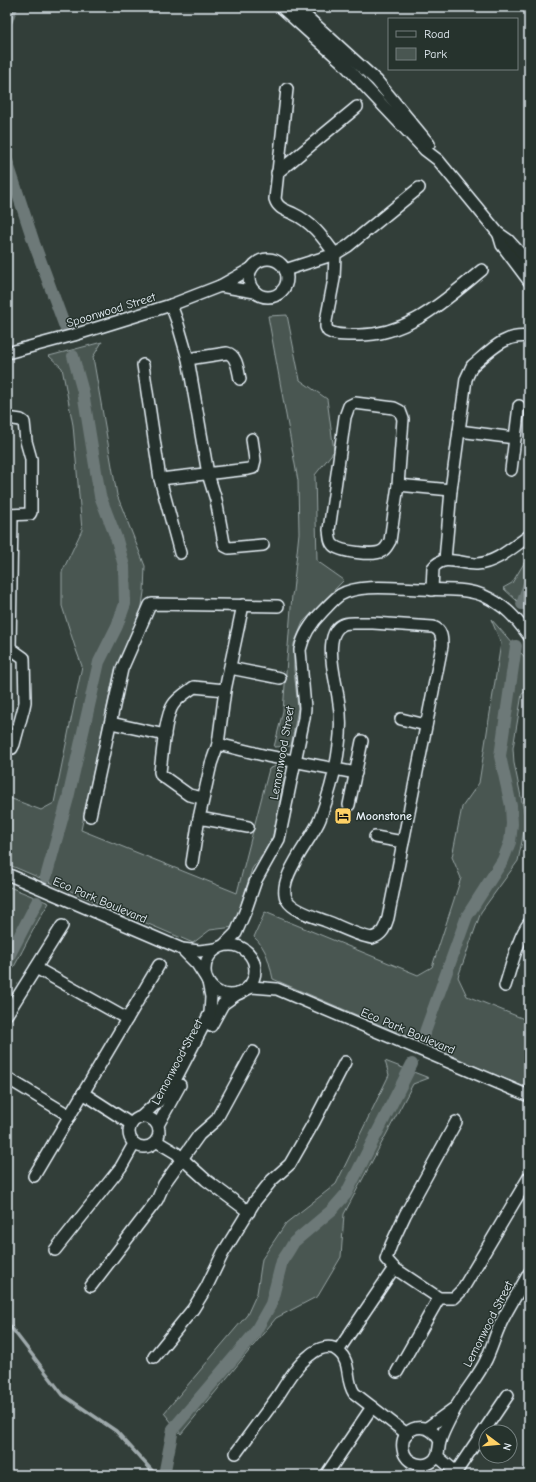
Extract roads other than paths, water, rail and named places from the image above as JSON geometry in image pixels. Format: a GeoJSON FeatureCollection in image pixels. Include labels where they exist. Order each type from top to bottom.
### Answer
{"type":"FeatureCollection","features":[{"type":"Feature","properties":{"kind":"street"},"geometry":{"type":"LineString","coordinates":[[281,7],[342,62],[425,150],[438,160]]}},
{"type":"Feature","properties":{"kind":"street"},"geometry":{"type":"LineString","coordinates":[[296,7],[377,81],[430,145],[438,160],[498,233],[508,240],[529,263]]}},
{"type":"Feature","properties":{"kind":"street"},"geometry":{"type":"LineString","coordinates":[[287,89],[277,173],[275,194],[276,203],[280,207],[314,226],[335,254],[334,279],[326,321],[328,331],[339,335],[365,336],[400,328],[431,311],[482,270]]}},
{"type":"Feature","properties":{"kind":"street"},"geometry":{"type":"LineString","coordinates":[[277,173],[357,107]]}},
{"type":"Feature","properties":{"kind":"street"},"geometry":{"type":"LineString","coordinates":[[285,270],[335,254],[348,246],[419,188]]}},
{"type":"Feature","properties":{"kind":"street"},"geometry":{"type":"LineString","coordinates":[[498,233],[502,245],[529,281]]}},
{"type":"Feature","properties":{"kind":"street"},"geometry":{"type":"LineString","coordinates":[[220,286],[255,292],[266,297],[274,297],[280,293],[287,281],[285,270],[276,261],[266,259],[258,262],[252,268],[249,278],[250,285],[255,292]]}},
{"type":"Feature","properties":{"kind":"street","name":"Spoonwood Street"},"geometry":{"type":"LineString","coordinates":[[7,353],[74,335],[171,305],[220,286],[252,268]]}},
{"type":"Feature","properties":{"kind":"street"},"geometry":{"type":"LineString","coordinates":[[171,305],[188,359],[208,474],[216,500],[225,546],[230,548],[263,545]]}},
{"type":"Feature","properties":{"kind":"street"},"geometry":{"type":"LineString","coordinates":[[445,560],[451,490],[466,379],[472,366],[505,340],[516,336],[529,337]]}},
{"type":"Feature","properties":{"kind":"street"},"geometry":{"type":"LineString","coordinates":[[188,359],[227,353],[231,354],[234,357],[240,379]]}},
{"type":"Feature","properties":{"kind":"street"},"geometry":{"type":"LineString","coordinates":[[143,365],[160,479],[180,553]]}},
{"type":"Feature","properties":{"kind":"street"},"geometry":{"type":"LineString","coordinates":[[351,404],[394,408],[398,409],[402,414],[398,485],[390,541],[386,548],[376,553],[367,554],[340,549],[334,546],[330,538],[329,530],[344,417],[351,404]]}},
{"type":"Feature","properties":{"kind":"street"},"geometry":{"type":"LineString","coordinates":[[511,470],[519,406]]}},
{"type":"Feature","properties":{"kind":"street"},"geometry":{"type":"LineString","coordinates":[[7,418],[21,420],[24,422],[26,441],[31,459],[31,512],[30,514],[9,515],[8,648],[24,658],[25,702],[14,744],[12,748],[7,748]]}},
{"type":"Feature","properties":{"kind":"street"},"geometry":{"type":"LineString","coordinates":[[459,431],[515,438]]}},
{"type":"Feature","properties":{"kind":"street"},"geometry":{"type":"LineString","coordinates":[[160,479],[253,468],[255,460],[252,440]]}},
{"type":"Feature","properties":{"kind":"street"},"geometry":{"type":"LineString","coordinates":[[398,485],[451,490]]}},
{"type":"Feature","properties":{"kind":"street"},"geometry":{"type":"LineString","coordinates":[[432,590],[433,568],[437,563],[445,560],[468,564],[486,563],[495,559],[529,536]]}},
{"type":"Feature","properties":{"kind":"street","name":"Lemonwood Street"},"geometry":{"type":"LineString","coordinates":[[220,947],[236,933],[256,880],[279,839],[296,762],[305,708],[300,650],[302,641],[310,625],[334,599],[351,590],[385,588],[459,590],[482,596],[509,611],[529,636]]}},
{"type":"Feature","properties":{"kind":"street"},"geometry":{"type":"LineString","coordinates":[[90,816],[122,669],[150,605],[278,606]]}},
{"type":"Feature","properties":{"kind":"street"},"geometry":{"type":"LineString","coordinates":[[192,863],[203,798],[218,744],[225,690],[243,605]]}},
{"type":"Feature","properties":{"kind":"street"},"geometry":{"type":"LineString","coordinates":[[354,623],[423,625],[439,630],[442,638],[442,646],[403,842],[385,926],[383,931],[376,937],[368,937],[305,913],[292,906],[287,901],[284,888],[289,874],[296,859],[319,821],[336,769],[340,722],[339,698],[332,666],[331,650],[335,633],[342,625],[354,623]]}},
{"type":"Feature","properties":{"kind":"street"},"geometry":{"type":"LineString","coordinates":[[230,668],[280,678]]}},
{"type":"Feature","properties":{"kind":"street"},"geometry":{"type":"LineString","coordinates":[[203,798],[188,794],[161,775],[160,772],[165,735],[171,707],[194,687],[225,690]]}},
{"type":"Feature","properties":{"kind":"street"},"geometry":{"type":"LineString","coordinates":[[401,719],[426,725]]}},
{"type":"Feature","properties":{"kind":"street"},"geometry":{"type":"LineString","coordinates":[[111,722],[165,735]]}},
{"type":"Feature","properties":{"kind":"street"},"geometry":{"type":"LineString","coordinates":[[349,805],[362,741]]}},
{"type":"Feature","properties":{"kind":"street"},"geometry":{"type":"LineString","coordinates":[[218,744],[267,756],[356,773]]}},
{"type":"Feature","properties":{"kind":"street"},"geometry":{"type":"LineString","coordinates":[[199,818],[248,827]]}},
{"type":"Feature","properties":{"kind":"street"},"geometry":{"type":"LineString","coordinates":[[375,837],[403,842]]}},
{"type":"Feature","properties":{"kind":"street","name":"Eco Park Boulevard"},"geometry":{"type":"LineString","coordinates":[[7,874],[182,949],[199,951],[220,947]]}},
{"type":"Feature","properties":{"kind":"street","name":"Lemonwood Street"},"geometry":{"type":"LineString","coordinates":[[245,912],[243,940],[246,951]]}},
{"type":"Feature","properties":{"kind":"street"},"geometry":{"type":"LineString","coordinates":[[505,986],[520,939],[529,923]]}},
{"type":"Feature","properties":{"kind":"street"},"geometry":{"type":"LineString","coordinates":[[7,1014],[62,926]]}},
{"type":"Feature","properties":{"kind":"street"},"geometry":{"type":"LineString","coordinates":[[232,945],[240,946],[252,957],[255,966],[255,975],[251,984],[241,992],[229,995],[220,993],[213,989],[207,980],[205,970],[206,962],[210,954],[220,947],[232,945]]}},
{"type":"Feature","properties":{"kind":"street","name":"Eco Park Boulevard"},"geometry":{"type":"LineString","coordinates":[[182,949],[197,964],[207,980]]}},
{"type":"Feature","properties":{"kind":"street"},"geometry":{"type":"LineString","coordinates":[[34,1176],[159,965]]}},
{"type":"Feature","properties":{"kind":"street","name":"Eco Park Boulevard"},"geometry":{"type":"LineString","coordinates":[[255,966],[259,973],[277,989]]}},
{"type":"Feature","properties":{"kind":"street"},"geometry":{"type":"LineString","coordinates":[[36,968],[127,1019]]}},
{"type":"Feature","properties":{"kind":"street","name":"Lemonwood Street"},"geometry":{"type":"LineString","coordinates":[[131,1124],[136,1119],[141,1117],[171,1088],[210,1013],[211,997],[207,980]]}},
{"type":"Feature","properties":{"kind":"street","name":"Eco Park Boulevard"},"geometry":{"type":"LineString","coordinates":[[241,992],[252,987],[277,989],[529,1096]]}},
{"type":"Feature","properties":{"kind":"street","name":"Lemonwood Street"},"geometry":{"type":"LineString","coordinates":[[156,1141],[159,1130],[158,1125],[223,1004],[241,992]]}},
{"type":"Feature","properties":{"kind":"street"},"geometry":{"type":"LineString","coordinates":[[91,1286],[157,1200],[164,1184],[202,1132],[211,1126],[216,1120],[253,1052]]}},
{"type":"Feature","properties":{"kind":"street"},"geometry":{"type":"LineString","coordinates":[[154,1357],[193,1308],[206,1288],[223,1253],[255,1201],[272,1180],[290,1164],[345,1062]]}},
{"type":"Feature","properties":{"kind":"street"},"geometry":{"type":"LineString","coordinates":[[7,1078],[70,1116]]}},
{"type":"Feature","properties":{"kind":"street"},"geometry":{"type":"LineString","coordinates":[[84,1092],[131,1124],[129,1135],[134,1144],[144,1147],[153,1144],[156,1141],[176,1153],[206,1180],[249,1212]]}},
{"type":"Feature","properties":{"kind":"street","name":"Lemonwood Street"},"geometry":{"type":"LineString","coordinates":[[141,1117],[151,1119],[158,1125]]}},
{"type":"Feature","properties":{"kind":"street"},"geometry":{"type":"LineString","coordinates":[[456,1122],[416,1194],[391,1245],[386,1259],[394,1268],[439,1298],[451,1299],[456,1297],[529,1177]]}},
{"type":"Feature","properties":{"kind":"street"},"geometry":{"type":"LineString","coordinates":[[56,1250],[121,1167],[134,1144]]}},
{"type":"Feature","properties":{"kind":"street"},"geometry":{"type":"LineString","coordinates":[[338,1351],[394,1268]]}},
{"type":"Feature","properties":{"kind":"street","name":"Lemonwood Street"},"geometry":{"type":"LineString","coordinates":[[440,1442],[456,1407],[486,1360],[501,1323],[528,1279]]}},
{"type":"Feature","properties":{"kind":"street"},"geometry":{"type":"LineString","coordinates":[[397,1372],[439,1298]]}},
{"type":"Feature","properties":{"kind":"street"},"geometry":{"type":"LineString","coordinates":[[236,1453],[296,1370],[309,1355],[325,1348],[332,1348],[338,1351],[345,1359],[348,1366],[351,1389],[358,1398],[407,1434]]}},
{"type":"Feature","properties":{"kind":"street"},"geometry":{"type":"LineString","coordinates":[[437,1456],[456,1474],[508,1395]]}},
{"type":"Feature","properties":{"kind":"street"},"geometry":{"type":"LineString","coordinates":[[326,1475],[372,1407]]}},
{"type":"Feature","properties":{"kind":"street","name":"Lemonwood Street"},"geometry":{"type":"LineString","coordinates":[[427,1428],[456,1407]]}},
{"type":"Feature","properties":{"kind":"street"},"geometry":{"type":"LineString","coordinates":[[420,1427],[427,1428],[434,1432],[440,1442],[440,1450],[434,1460],[424,1465],[412,1462],[406,1457],[403,1450],[403,1441],[407,1434],[420,1427]]}},
{"type":"Feature","properties":{"kind":"waterway"},"geometry":{"type":"LineString","coordinates":[[7,20],[12,7]]}},
{"type":"Feature","properties":{"kind":"waterway"},"geometry":{"type":"LineString","coordinates":[[7,161],[34,243],[65,327]]}},
{"type":"Feature","properties":{"kind":"waterway"},"geometry":{"type":"LineString","coordinates":[[46,877],[68,798],[99,662],[117,626],[125,604],[124,566],[117,540],[100,496],[83,392],[73,356]]}},
{"type":"Feature","properties":{"kind":"waterway"},"geometry":{"type":"LineString","coordinates":[[522,604],[529,584]]}},
{"type":"Feature","properties":{"kind":"waterway"},"geometry":{"type":"LineString","coordinates":[[425,1032],[467,916],[503,860],[510,842],[512,824],[511,806],[500,756],[516,646]]}},
{"type":"Feature","properties":{"kind":"waterway"},"geometry":{"type":"LineString","coordinates":[[7,960],[37,902]]}},
{"type":"Feature","properties":{"kind":"waterway"},"geometry":{"type":"LineString","coordinates":[[164,1475],[173,1429],[254,1334],[271,1304],[282,1261],[294,1242],[332,1210],[346,1194],[412,1064]]}},
{"type":"Feature","properties":{"kind":"waterway"},"geometry":{"type":"LineString","coordinates":[[7,1322],[63,1395],[116,1431],[156,1475]]}},
{"type":"Feature","properties":{"kind":"place","name":"Moonstone"},"geometry":{"type":"Point","coordinates":[343,816]}}]}
